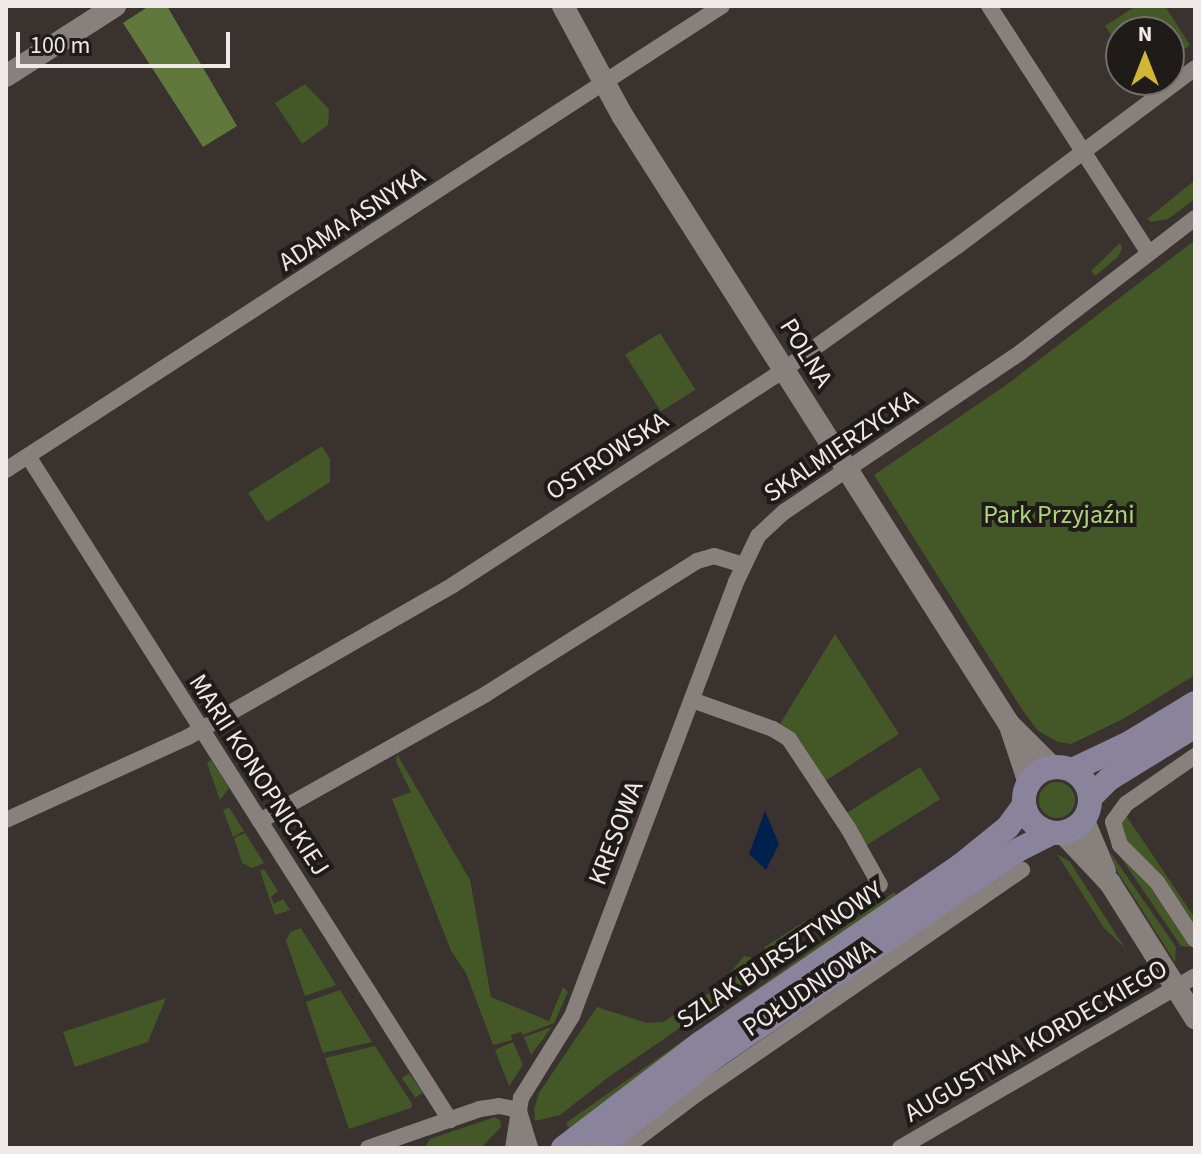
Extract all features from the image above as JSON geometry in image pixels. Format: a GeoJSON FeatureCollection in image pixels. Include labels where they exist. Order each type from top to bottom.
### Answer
{"type":"FeatureCollection","features":[{"type":"Feature","properties":{"kind":"main road"},"geometry":{"type":"LineString","coordinates":[[1195,703],[1129,743],[1062,769],[1042,770],[1026,794],[1033,823],[1057,833],[1087,809],[1109,779],[1195,726]]}},
{"type":"Feature","properties":{"kind":"main road"},"geometry":{"type":"LineString","coordinates":[[1062,769],[1085,781],[1087,809]]}},
{"type":"Feature","properties":{"kind":"main road","name":"SZLAK BURSZTYNOWY"},"geometry":{"type":"LineString","coordinates":[[563,1148],[701,1043],[961,865],[1008,827],[1026,794]]}},
{"type":"Feature","properties":{"kind":"main road","name":"SZLAK BURSZTYNOWY"},"geometry":{"type":"LineString","coordinates":[[598,1148],[716,1056],[1018,850],[1057,833]]}},
{"type":"Feature","properties":{"kind":"street"},"geometry":{"type":"LineString","coordinates":[[6,76],[115,6]]}},
{"type":"Feature","properties":{"kind":"street","name":"POLNA"},"geometry":{"type":"LineString","coordinates":[[563,6],[604,84],[1009,724],[1062,769]]}},
{"type":"Feature","properties":{"kind":"street","name":"ADAMA ASNYKA"},"geometry":{"type":"LineString","coordinates":[[6,470],[722,6]]}},
{"type":"Feature","properties":{"kind":"street"},"geometry":{"type":"LineString","coordinates":[[989,6],[1149,253]]}},
{"type":"Feature","properties":{"kind":"street","name":"OSTROWSKA"},"geometry":{"type":"LineString","coordinates":[[6,820],[201,730],[446,589],[783,369],[1195,68]]}},
{"type":"Feature","properties":{"kind":"street","name":"SKALMIERZYCKA"},"geometry":{"type":"LineString","coordinates":[[743,565],[758,536],[773,519],[982,380],[1195,218]]}},
{"type":"Feature","properties":{"kind":"street","name":"MARII KONOPNICKIEJ"},"geometry":{"type":"LineString","coordinates":[[28,456],[450,1120]]}},
{"type":"Feature","properties":{"kind":"street"},"geometry":{"type":"LineString","coordinates":[[260,821],[486,694],[703,558],[720,557],[743,565]]}},
{"type":"Feature","properties":{"kind":"street","name":"KRESOWA"},"geometry":{"type":"LineString","coordinates":[[513,1148],[525,1088],[572,1016],[743,565]]}},
{"type":"Feature","properties":{"kind":"street"},"geometry":{"type":"LineString","coordinates":[[692,700],[773,729],[789,739],[810,767],[880,885]]}},
{"type":"Feature","properties":{"kind":"street","name":"POLNA"},"geometry":{"type":"LineString","coordinates":[[1009,724],[1026,794]]}},
{"type":"Feature","properties":{"kind":"street"},"geometry":{"type":"LineString","coordinates":[[1195,756],[1126,804],[1113,822],[1120,845],[1157,882],[1195,940]]}},
{"type":"Feature","properties":{"kind":"street"},"geometry":{"type":"LineString","coordinates":[[1087,809],[1110,883]]}},
{"type":"Feature","properties":{"kind":"street"},"geometry":{"type":"LineString","coordinates":[[1057,833],[1110,883],[1185,982],[1195,1018]]}},
{"type":"Feature","properties":{"kind":"street","name":"POŁUDNIOWA"},"geometry":{"type":"LineString","coordinates":[[625,1148],[697,1094],[1022,870]]}},
{"type":"Feature","properties":{"kind":"street","name":"AUGUSTYNA KORDECKIEGO"},"geometry":{"type":"LineString","coordinates":[[900,1148],[1185,982]]}},
{"type":"Feature","properties":{"kind":"street"},"geometry":{"type":"LineString","coordinates":[[368,1148],[490,1107],[519,1110],[530,1148]]}},
{"type":"Feature","properties":{"kind":"green space"},"geometry":{"type":"Polygon","coordinates":[[[149,6],[167,6],[237,126],[203,147],[123,23],[149,6]]]}},
{"type":"Feature","properties":{"kind":"green space"},"geometry":{"type":"Polygon","coordinates":[[[1136,6],[1165,6],[1171,16],[1120,16],[1136,6]]]}},
{"type":"Feature","properties":{"kind":"green space"},"geometry":{"type":"Polygon","coordinates":[[[305,84],[329,109],[328,125],[302,144],[275,103],[305,84]]]}},
{"type":"Feature","properties":{"kind":"green space"},"geometry":{"type":"Polygon","coordinates":[[[1195,180],[1195,199],[1168,219],[1151,222],[1147,219],[1195,180]]]}},
{"type":"Feature","properties":{"kind":"green space","name":"Park Przyjaźni"},"geometry":{"type":"Polygon","coordinates":[[[1195,240],[1195,675],[1123,719],[1071,744],[1058,742],[1038,731],[1023,711],[874,475],[1009,383],[1195,240]]]}},
{"type":"Feature","properties":{"kind":"green space"},"geometry":{"type":"Polygon","coordinates":[[[1120,243],[1122,248],[1118,257],[1095,276],[1091,271],[1120,243]]]}},
{"type":"Feature","properties":{"kind":"green space"},"geometry":{"type":"Polygon","coordinates":[[[660,333],[696,390],[661,412],[625,355],[660,333]]]}},
{"type":"Feature","properties":{"kind":"green space"},"geometry":{"type":"Polygon","coordinates":[[[322,446],[330,459],[330,482],[267,522],[248,493],[322,446]]]}},
{"type":"Feature","properties":{"kind":"green space"},"geometry":{"type":"Polygon","coordinates":[[[835,634],[899,734],[825,781],[799,740],[780,724],[835,634]]]}},
{"type":"Feature","properties":{"kind":"green space"},"geometry":{"type":"Polygon","coordinates":[[[397,754],[470,880],[491,997],[549,1021],[563,987],[568,992],[554,1023],[523,1035],[521,1032],[511,1035],[512,1040],[493,1045],[466,973],[451,951],[392,799],[411,792],[396,762],[397,754]]]}},
{"type":"Feature","properties":{"kind":"green space"},"geometry":{"type":"Polygon","coordinates":[[[211,760],[229,788],[220,800],[207,763],[211,760]]]}},
{"type":"Feature","properties":{"kind":"green space"},"geometry":{"type":"Polygon","coordinates":[[[920,767],[940,799],[866,846],[845,814],[920,767]]]}},
{"type":"Feature","properties":{"kind":"green space"},"geometry":{"type":"Polygon","coordinates":[[[1057,782],[1070,787],[1075,800],[1070,813],[1057,818],[1044,813],[1039,800],[1044,787],[1057,782]]]}},
{"type":"Feature","properties":{"kind":"green space"},"geometry":{"type":"Polygon","coordinates":[[[229,807],[244,831],[233,837],[223,810],[229,807]]]}},
{"type":"Feature","properties":{"kind":"green space"},"geometry":{"type":"Polygon","coordinates":[[[1125,814],[1195,918],[1195,928],[1163,876],[1124,839],[1121,825],[1125,814]]]}},
{"type":"Feature","properties":{"kind":"green space"},"geometry":{"type":"Polygon","coordinates":[[[245,833],[264,863],[252,868],[242,863],[234,838],[245,833]]]}},
{"type":"Feature","properties":{"kind":"green space"},"geometry":{"type":"Polygon","coordinates":[[[1110,852],[1176,947],[1175,962],[1117,871],[1110,852]]]}},
{"type":"Feature","properties":{"kind":"green space"},"geometry":{"type":"Polygon","coordinates":[[[1057,854],[1070,862],[1125,948],[1104,928],[1057,854]]]}},
{"type":"Feature","properties":{"kind":"green space"},"geometry":{"type":"Polygon","coordinates":[[[1119,855],[1142,874],[1190,947],[1181,946],[1119,855]]]}},
{"type":"Feature","properties":{"kind":"green space"},"geometry":{"type":"Polygon","coordinates":[[[264,869],[278,891],[271,897],[274,904],[283,899],[290,910],[275,915],[260,871],[264,869]]]}},
{"type":"Feature","properties":{"kind":"green space"},"geometry":{"type":"Polygon","coordinates":[[[894,892],[898,897],[573,1133],[566,1123],[894,892]]]}},
{"type":"Feature","properties":{"kind":"green space"},"geometry":{"type":"Polygon","coordinates":[[[822,917],[798,938],[801,943],[776,962],[610,1076],[560,1115],[535,1121],[534,1109],[539,1093],[597,1007],[647,1023],[663,1022],[719,987],[744,956],[761,960],[765,947],[805,921],[809,926],[822,917]]]}},
{"type":"Feature","properties":{"kind":"green space"},"geometry":{"type":"Polygon","coordinates":[[[301,928],[336,985],[305,996],[286,941],[290,932],[301,928]]]}},
{"type":"Feature","properties":{"kind":"green space"},"geometry":{"type":"Polygon","coordinates":[[[340,990],[372,1042],[323,1053],[306,1002],[340,990]]]}},
{"type":"Feature","properties":{"kind":"green space"},"geometry":{"type":"Polygon","coordinates":[[[166,998],[148,1042],[75,1067],[63,1032],[166,998]]]}},
{"type":"Feature","properties":{"kind":"green space"},"geometry":{"type":"Polygon","coordinates":[[[552,1027],[531,1055],[524,1037],[552,1027]]]}},
{"type":"Feature","properties":{"kind":"green space"},"geometry":{"type":"Polygon","coordinates":[[[513,1042],[523,1065],[509,1086],[495,1050],[513,1042]]]}},
{"type":"Feature","properties":{"kind":"green space"},"geometry":{"type":"Polygon","coordinates":[[[375,1046],[412,1104],[411,1108],[349,1129],[325,1058],[375,1046]]]}},
{"type":"Feature","properties":{"kind":"green space"},"geometry":{"type":"Polygon","coordinates":[[[409,1073],[423,1093],[415,1098],[402,1078],[409,1073]]]}},
{"type":"Feature","properties":{"kind":"green space"},"geometry":{"type":"Polygon","coordinates":[[[495,1117],[500,1120],[501,1127],[483,1146],[424,1148],[430,1139],[495,1117]]]}},
{"type":"Feature","properties":{"kind":"water"},"geometry":{"type":"Polygon","coordinates":[[[765,811],[779,844],[766,870],[749,854],[765,811]]]}}]}
